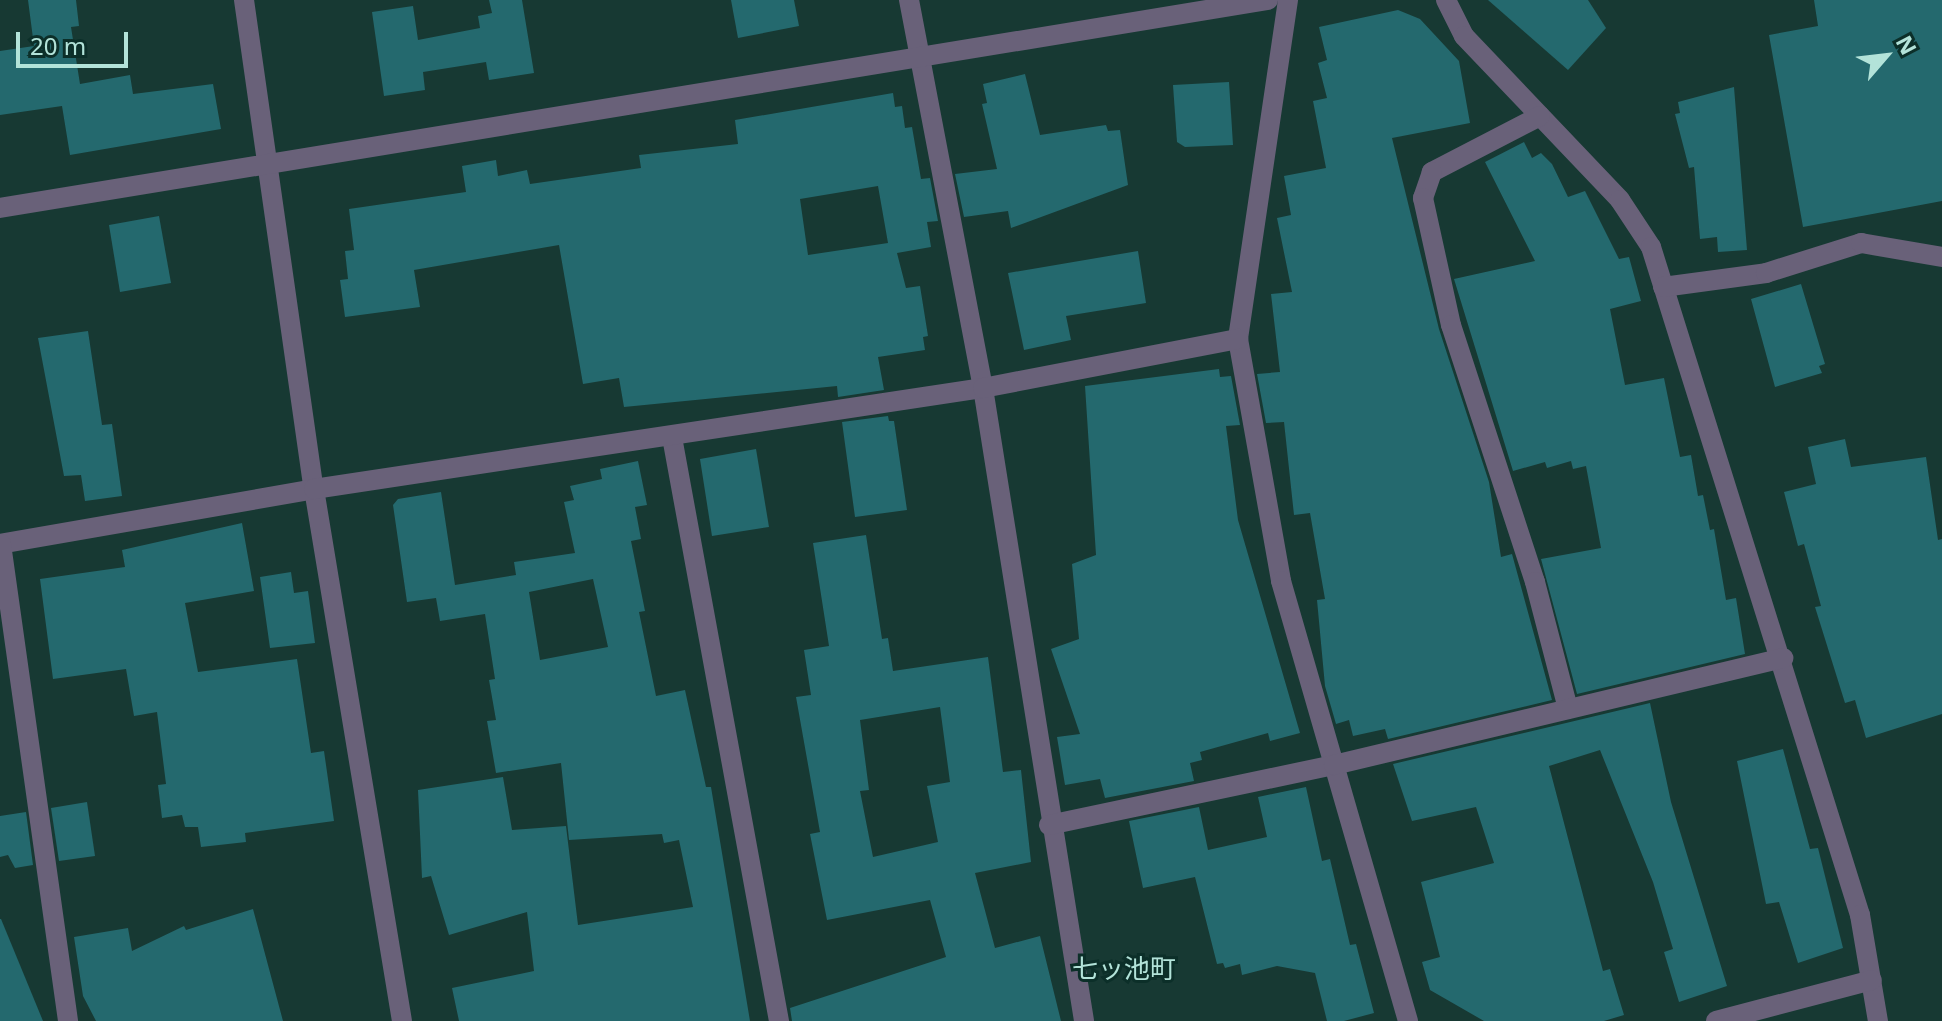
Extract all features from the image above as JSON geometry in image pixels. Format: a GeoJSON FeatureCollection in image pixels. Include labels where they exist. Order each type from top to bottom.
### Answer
{"type":"FeatureCollection","features":[{"type":"Feature","properties":{"kind":"street"},"geometry":{"type":"LineString","coordinates":[[244,0],[314,489],[402,1021]]}},
{"type":"Feature","properties":{"kind":"street"},"geometry":{"type":"LineString","coordinates":[[909,0],[923,57],[983,388],[1049,825],[1084,1021]]}},
{"type":"Feature","properties":{"kind":"street"},"geometry":{"type":"LineString","coordinates":[[0,208],[1268,0]]}},
{"type":"Feature","properties":{"kind":"street"},"geometry":{"type":"LineString","coordinates":[[1288,0],[1238,339],[1281,581],[1408,1021]]}},
{"type":"Feature","properties":{"kind":"street"},"geometry":{"type":"LineString","coordinates":[[1446,0],[1464,36],[1635,221],[1651,247],[1783,658],[1860,915],[1878,1021]]}},
{"type":"Feature","properties":{"kind":"street"},"geometry":{"type":"LineString","coordinates":[[1540,116],[1432,172],[1423,198],[1451,325],[1535,582],[1568,709]]}},
{"type":"Feature","properties":{"kind":"street"},"geometry":{"type":"LineString","coordinates":[[1663,287],[1766,273],[1861,243],[1942,257]]}},
{"type":"Feature","properties":{"kind":"street"},"geometry":{"type":"LineString","coordinates":[[68,1021],[0,544],[314,489],[983,388],[1238,339]]}},
{"type":"Feature","properties":{"kind":"street"},"geometry":{"type":"LineString","coordinates":[[672,437],[779,1021]]}},
{"type":"Feature","properties":{"kind":"street"},"geometry":{"type":"LineString","coordinates":[[1049,825],[1334,765],[1783,658]]}},
{"type":"Feature","properties":{"kind":"street"},"geometry":{"type":"LineString","coordinates":[[1716,1021],[1872,980]]}},
{"type":"Feature","properties":{"kind":"building"},"geometry":{"type":"Polygon","coordinates":[[[28,0],[76,0],[79,26],[71,27],[80,84],[130,75],[133,94],[213,84],[221,129],[70,155],[62,106],[0,115],[0,51],[34,46],[28,0]]]}},
{"type":"Feature","properties":{"kind":"building"},"geometry":{"type":"Polygon","coordinates":[[[489,0],[522,0],[534,73],[489,80],[486,62],[423,72],[425,90],[384,96],[372,12],[413,6],[418,40],[480,28],[478,16],[492,13],[489,0]]]}},
{"type":"Feature","properties":{"kind":"building"},"geometry":{"type":"Polygon","coordinates":[[[731,0],[794,0],[799,26],[738,38],[731,0]]]}},
{"type":"Feature","properties":{"kind":"building"},"geometry":{"type":"Polygon","coordinates":[[[1488,0],[1588,0],[1606,28],[1568,70],[1488,0]]]}},
{"type":"Feature","properties":{"kind":"building"},"geometry":{"type":"Polygon","coordinates":[[[1814,0],[1942,0],[1942,201],[1803,227],[1769,35],[1818,26],[1814,0]]]}},
{"type":"Feature","properties":{"kind":"building"},"geometry":{"type":"Polygon","coordinates":[[[1398,10],[1420,19],[1459,61],[1470,123],[1392,138],[1439,329],[1489,482],[1501,557],[1512,554],[1552,700],[1388,739],[1385,729],[1353,736],[1349,720],[1336,724],[1325,686],[1317,600],[1325,599],[1310,513],[1294,515],[1284,422],[1266,423],[1257,374],[1280,372],[1271,294],[1292,292],[1277,218],[1291,215],[1284,176],[1326,168],[1313,101],[1327,98],[1318,63],[1327,60],[1319,27],[1398,10]]]}},
{"type":"Feature","properties":{"kind":"building"},"geometry":{"type":"Polygon","coordinates":[[[1025,74],[1040,135],[1106,125],[1108,131],[1120,130],[1128,185],[1011,228],[1008,211],[964,217],[955,174],[997,169],[982,104],[987,103],[983,84],[1025,74]]]}},
{"type":"Feature","properties":{"kind":"building"},"geometry":{"type":"Polygon","coordinates":[[[1229,82],[1233,145],[1185,147],[1177,142],[1173,85],[1229,82]]]}},
{"type":"Feature","properties":{"kind":"building"},"geometry":{"type":"Polygon","coordinates":[[[1734,87],[1747,250],[1718,252],[1717,237],[1700,239],[1694,167],[1689,168],[1675,114],[1680,113],[1678,102],[1734,87]]]}},
{"type":"Feature","properties":{"kind":"building"},"geometry":{"type":"Polygon","coordinates":[[[893,93],[895,107],[902,106],[905,128],[912,127],[921,179],[930,178],[938,221],[927,222],[931,247],[897,253],[906,288],[920,286],[928,336],[923,337],[925,350],[878,357],[884,390],[838,397],[837,386],[624,407],[619,378],[583,384],[559,245],[414,270],[420,307],[345,317],[340,280],[348,279],[345,251],[354,250],[349,209],[466,192],[462,166],[496,160],[498,176],[527,170],[530,184],[641,168],[639,155],[738,144],[735,120],[893,93]],[[878,186],[800,199],[808,255],[888,243],[878,186]]]}},
{"type":"Feature","properties":{"kind":"building"},"geometry":{"type":"Polygon","coordinates":[[[1524,142],[1532,158],[1541,153],[1552,164],[1568,197],[1585,191],[1619,259],[1629,257],[1641,301],[1610,309],[1625,385],[1664,378],[1680,457],[1691,455],[1698,496],[1703,495],[1710,530],[1714,529],[1726,600],[1736,598],[1745,654],[1577,694],[1541,559],[1601,548],[1586,466],[1573,469],[1571,461],[1547,468],[1545,462],[1513,471],[1454,279],[1535,261],[1485,162],[1524,142]]]}},
{"type":"Feature","properties":{"kind":"building"},"geometry":{"type":"Polygon","coordinates":[[[159,216],[171,283],[120,292],[109,225],[159,216]]]}},
{"type":"Feature","properties":{"kind":"building"},"geometry":{"type":"Polygon","coordinates":[[[1138,251],[1146,303],[1066,316],[1071,340],[1024,350],[1008,273],[1138,251]]]}},
{"type":"Feature","properties":{"kind":"building"},"geometry":{"type":"Polygon","coordinates":[[[1801,284],[1825,364],[1819,366],[1822,373],[1775,387],[1751,299],[1801,284]]]}},
{"type":"Feature","properties":{"kind":"building"},"geometry":{"type":"Polygon","coordinates":[[[88,331],[102,425],[112,424],[122,496],[85,501],[81,475],[64,476],[38,338],[88,331]]]}},
{"type":"Feature","properties":{"kind":"building"},"geometry":{"type":"Polygon","coordinates":[[[1219,369],[1220,377],[1231,376],[1240,425],[1226,426],[1238,520],[1300,733],[1270,741],[1268,733],[1200,752],[1202,760],[1190,763],[1194,781],[1105,798],[1100,779],[1065,785],[1057,737],[1080,734],[1051,649],[1079,639],[1072,564],[1096,555],[1085,386],[1219,369]]]}},
{"type":"Feature","properties":{"kind":"building"},"geometry":{"type":"Polygon","coordinates":[[[888,416],[889,421],[894,421],[907,510],[855,517],[842,422],[888,416]]]}},
{"type":"Feature","properties":{"kind":"building"},"geometry":{"type":"Polygon","coordinates":[[[1845,439],[1851,467],[1926,457],[1938,540],[1942,539],[1942,714],[1866,738],[1855,700],[1845,703],[1815,607],[1821,606],[1804,544],[1798,546],[1784,492],[1816,484],[1808,447],[1845,439]]]}},
{"type":"Feature","properties":{"kind":"building"},"geometry":{"type":"Polygon","coordinates":[[[756,449],[769,527],[712,536],[700,459],[756,449]]]}},
{"type":"Feature","properties":{"kind":"building"},"geometry":{"type":"Polygon","coordinates":[[[638,461],[647,505],[635,507],[641,539],[631,541],[645,611],[639,612],[656,696],[685,690],[706,787],[711,787],[750,1021],[459,1021],[452,988],[534,971],[527,912],[449,935],[431,876],[422,878],[418,790],[503,777],[512,830],[566,826],[578,925],[693,907],[679,840],[664,843],[662,834],[569,840],[561,763],[496,773],[487,721],[496,720],[489,680],[495,679],[485,614],[440,621],[436,598],[407,602],[393,505],[398,499],[441,492],[455,585],[516,575],[514,562],[575,553],[564,502],[574,500],[570,486],[602,479],[600,469],[638,461]],[[593,579],[529,592],[540,660],[608,647],[593,579]]]}},
{"type":"Feature","properties":{"kind":"building"},"geometry":{"type":"Polygon","coordinates":[[[242,523],[254,591],[185,603],[198,672],[297,659],[311,753],[324,751],[334,821],[245,833],[246,842],[201,847],[198,827],[185,827],[182,815],[162,818],[158,785],[166,784],[157,712],[134,716],[126,669],[53,679],[40,579],[125,567],[122,550],[242,523]]]}},
{"type":"Feature","properties":{"kind":"building"},"geometry":{"type":"Polygon","coordinates":[[[866,535],[882,639],[888,638],[893,671],[988,657],[1003,772],[1021,770],[1031,862],[975,873],[995,948],[1040,936],[1061,1021],[792,1021],[790,1008],[946,957],[930,900],[827,920],[810,834],[820,832],[796,697],[811,695],[804,650],[829,646],[813,543],[866,535]],[[940,707],[860,720],[869,790],[860,791],[873,857],[938,842],[927,786],[950,782],[940,707]]]}},
{"type":"Feature","properties":{"kind":"building"},"geometry":{"type":"Polygon","coordinates":[[[291,572],[294,593],[308,591],[315,643],[270,648],[260,577],[291,572]]]}},
{"type":"Feature","properties":{"kind":"building"},"geometry":{"type":"Polygon","coordinates":[[[1650,703],[1671,802],[1727,986],[1679,1002],[1664,952],[1673,949],[1653,882],[1600,750],[1549,766],[1603,971],[1610,969],[1624,1015],[1604,1021],[1484,1021],[1430,990],[1422,962],[1440,957],[1421,882],[1494,863],[1476,807],[1412,821],[1393,764],[1650,703]]]}},
{"type":"Feature","properties":{"kind":"building"},"geometry":{"type":"Polygon","coordinates":[[[1783,749],[1810,849],[1818,848],[1843,948],[1798,963],[1779,902],[1766,904],[1737,761],[1783,749]]]}},
{"type":"Feature","properties":{"kind":"building"},"geometry":{"type":"Polygon","coordinates":[[[1306,787],[1322,861],[1330,859],[1350,945],[1356,944],[1374,1013],[1344,1021],[1327,1021],[1315,973],[1277,966],[1242,975],[1240,964],[1225,968],[1223,963],[1217,964],[1195,877],[1143,888],[1129,821],[1199,807],[1208,850],[1267,837],[1258,797],[1306,787]]]}},
{"type":"Feature","properties":{"kind":"building"},"geometry":{"type":"Polygon","coordinates":[[[87,802],[95,856],[59,861],[51,808],[87,802]]]}},
{"type":"Feature","properties":{"kind":"building"},"geometry":{"type":"Polygon","coordinates":[[[26,812],[33,865],[15,868],[8,855],[0,857],[0,816],[26,812]]]}},
{"type":"Feature","properties":{"kind":"building"},"geometry":{"type":"Polygon","coordinates":[[[253,909],[283,1021],[96,1021],[83,996],[74,937],[128,928],[132,951],[184,926],[186,930],[253,909]]]}},
{"type":"Feature","properties":{"kind":"building"},"geometry":{"type":"Polygon","coordinates":[[[1,919],[43,1021],[0,1021],[1,919]]]}},
{"type":"Feature","properties":{"kind":"district","name":"七ッ池町"},"geometry":{"type":"Point","coordinates":[1124,969]}}]}
